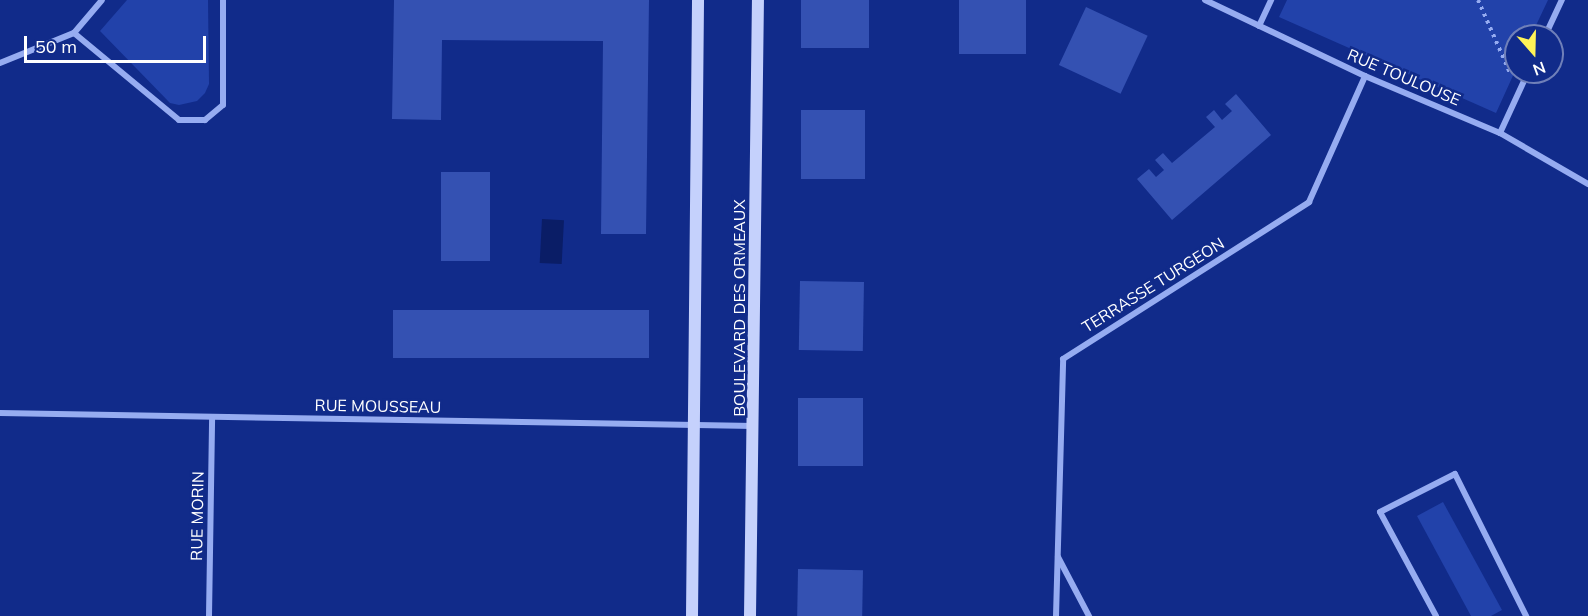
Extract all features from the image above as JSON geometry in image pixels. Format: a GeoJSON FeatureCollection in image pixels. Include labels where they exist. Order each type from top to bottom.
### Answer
{"type":"FeatureCollection","features":[{"type":"Feature","properties":{"kind":"street"},"geometry":{"type":"LineString","coordinates":[[0,63],[74,33],[102,0]]}},
{"type":"Feature","properties":{"kind":"street"},"geometry":{"type":"LineString","coordinates":[[74,33],[179,120],[206,120],[223,105],[223,0]]}},
{"type":"Feature","properties":{"kind":"street"},"geometry":{"type":"LineString","coordinates":[[692,616],[698,0]]}},
{"type":"Feature","properties":{"kind":"street","name":"BOULEVARD DES ORMEAUX"},"geometry":{"type":"LineString","coordinates":[[750,616],[755,426],[758,0]]}},
{"type":"Feature","properties":{"kind":"street","name":"RUE TOULOUSE"},"geometry":{"type":"LineString","coordinates":[[1205,0],[1365,76],[1500,133],[1588,184]]}},
{"type":"Feature","properties":{"kind":"street"},"geometry":{"type":"LineString","coordinates":[[1259,26],[1271,0]]}},
{"type":"Feature","properties":{"kind":"street"},"geometry":{"type":"LineString","coordinates":[[1551,24],[1562,0]]}},
{"type":"Feature","properties":{"kind":"street","name":"TERRASSE TURGEON"},"geometry":{"type":"LineString","coordinates":[[1056,616],[1063,358],[1309,202],[1365,76]]}},
{"type":"Feature","properties":{"kind":"street"},"geometry":{"type":"LineString","coordinates":[[1500,133],[1523,84]]}},
{"type":"Feature","properties":{"kind":"street","name":"RUE MOUSSEAU"},"geometry":{"type":"LineString","coordinates":[[0,413],[755,426]]}},
{"type":"Feature","properties":{"kind":"street","name":"RUE MORIN"},"geometry":{"type":"LineString","coordinates":[[208,616],[212,417]]}},
{"type":"Feature","properties":{"kind":"street"},"geometry":{"type":"LineString","coordinates":[[1436,616],[1380,512],[1455,474],[1526,616]]}},
{"type":"Feature","properties":{"kind":"street"},"geometry":{"type":"LineString","coordinates":[[1057,557],[1089,616]]}},
{"type":"Feature","properties":{"kind":"path"},"geometry":{"type":"LineString","coordinates":[[1478,0],[1519,92]]}},
{"type":"Feature","properties":{"kind":"shaded area"},"geometry":{"type":"Polygon","coordinates":[[[127,0],[208,0],[209,84],[205,93],[197,101],[179,105],[170,103],[100,31],[127,0]]]}},
{"type":"Feature","properties":{"kind":"shaded area"},"geometry":{"type":"Polygon","coordinates":[[[1287,0],[1548,0],[1537,24],[1504,24],[1504,84],[1509,84],[1496,113],[1279,17],[1287,0]]]}},
{"type":"Feature","properties":{"kind":"shaded area"},"geometry":{"type":"Polygon","coordinates":[[[542,219],[564,220],[562,264],[540,263],[542,219]]]}},
{"type":"Feature","properties":{"kind":"shaded area"},"geometry":{"type":"Polygon","coordinates":[[[1443,502],[1502,610],[1491,616],[1471,616],[1417,516],[1443,502]]]}},
{"type":"Feature","properties":{"kind":"building"},"geometry":{"type":"Polygon","coordinates":[[[394,0],[649,0],[646,234],[601,234],[603,41],[442,40],[441,120],[392,119],[394,0]]]}},
{"type":"Feature","properties":{"kind":"building"},"geometry":{"type":"Polygon","coordinates":[[[801,0],[869,0],[869,48],[801,48],[801,0]]]}},
{"type":"Feature","properties":{"kind":"building"},"geometry":{"type":"Polygon","coordinates":[[[959,0],[1026,0],[1026,54],[959,54],[959,0]]]}},
{"type":"Feature","properties":{"kind":"building"},"geometry":{"type":"Polygon","coordinates":[[[1086,7],[1148,36],[1121,94],[1059,65],[1086,7]]]}},
{"type":"Feature","properties":{"kind":"building"},"geometry":{"type":"Polygon","coordinates":[[[1236,94],[1271,135],[1172,220],[1137,179],[1149,169],[1156,177],[1164,170],[1155,160],[1163,153],[1172,163],[1215,127],[1206,117],[1214,110],[1222,120],[1232,111],[1225,104],[1236,94]]]}},
{"type":"Feature","properties":{"kind":"building"},"geometry":{"type":"Polygon","coordinates":[[[801,110],[865,110],[865,179],[801,179],[801,110]]]}},
{"type":"Feature","properties":{"kind":"building"},"geometry":{"type":"Polygon","coordinates":[[[441,172],[490,172],[490,261],[441,261],[441,172]]]}},
{"type":"Feature","properties":{"kind":"building"},"geometry":{"type":"Polygon","coordinates":[[[800,281],[864,282],[863,351],[799,350],[800,281]]]}},
{"type":"Feature","properties":{"kind":"building"},"geometry":{"type":"Polygon","coordinates":[[[393,310],[649,310],[649,358],[393,358],[393,310]]]}},
{"type":"Feature","properties":{"kind":"building"},"geometry":{"type":"Polygon","coordinates":[[[798,398],[863,398],[863,466],[798,466],[798,398]]]}},
{"type":"Feature","properties":{"kind":"building"},"geometry":{"type":"Polygon","coordinates":[[[798,569],[863,570],[862,616],[797,616],[798,569]]]}}]}
